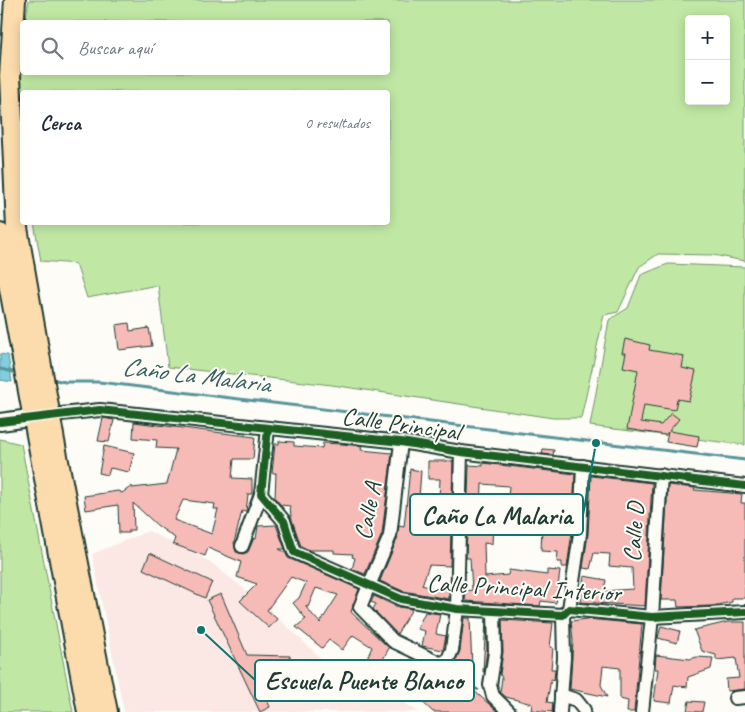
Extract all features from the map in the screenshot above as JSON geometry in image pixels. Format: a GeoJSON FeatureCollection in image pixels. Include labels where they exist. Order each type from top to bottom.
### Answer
{"type":"FeatureCollection","features":[{"type":"Feature","properties":{"kind":"main road"},"geometry":{"type":"LineString","coordinates":[[15,0],[10,76],[14,200],[28,337]]}},
{"type":"Feature","properties":{"kind":"main road"},"geometry":{"type":"LineString","coordinates":[[0,234],[28,337],[107,712]]}},
{"type":"Feature","properties":{"kind":"main road"},"geometry":{"type":"LineString","coordinates":[[42,410],[88,712]]}},
{"type":"Feature","properties":{"kind":"street"},"geometry":{"type":"LineString","coordinates":[[0,422],[42,410]]}},
{"type":"Feature","properties":{"kind":"street","name":"Calle Principal"},"geometry":{"type":"LineString","coordinates":[[42,410],[100,410],[401,442],[460,452],[745,486]]}},
{"type":"Feature","properties":{"kind":"street"},"geometry":{"type":"LineString","coordinates":[[242,546],[261,494],[268,429]]}},
{"type":"Feature","properties":{"kind":"street","name":"Calle A"},"geometry":{"type":"LineString","coordinates":[[401,442],[390,536],[370,585],[360,602],[360,607],[394,641],[439,662],[447,661],[452,650],[457,609]]}},
{"type":"Feature","properties":{"kind":"street"},"geometry":{"type":"LineString","coordinates":[[457,609],[460,452]]}},
{"type":"Feature","properties":{"kind":"street"},"geometry":{"type":"LineString","coordinates":[[560,712],[566,612],[580,534],[583,466]]}},
{"type":"Feature","properties":{"kind":"street","name":"Calle D"},"geometry":{"type":"LineString","coordinates":[[642,712],[652,617],[661,475]]}},
{"type":"Feature","properties":{"kind":"street","name":"Calle Principal Interior"},"geometry":{"type":"LineString","coordinates":[[261,494],[284,521],[294,552],[401,599],[457,609],[494,612],[566,612],[652,617],[745,612]]}},
{"type":"Feature","properties":{"kind":"street"},"geometry":{"type":"LineString","coordinates":[[494,612],[494,652],[490,685],[493,696],[509,712]]}},
{"type":"Feature","properties":{"kind":"street"},"geometry":{"type":"LineString","coordinates":[[561,695],[576,700],[584,710]]}},
{"type":"Feature","properties":{"kind":"shaded area"},"geometry":{"type":"Polygon","coordinates":[[[148,531],[209,561],[267,607],[332,669],[396,697],[418,712],[124,712],[92,554],[148,531]]]}},
{"type":"Feature","properties":{"kind":"green space"},"geometry":{"type":"Polygon","coordinates":[[[29,0],[745,0],[745,261],[713,255],[658,254],[639,267],[618,312],[604,315],[581,418],[553,418],[332,385],[168,367],[158,285],[87,298],[76,264],[41,261],[34,225],[390,225],[390,90],[20,90],[20,117],[18,69],[20,54],[20,75],[390,75],[390,20],[25,20],[29,0]]]}},
{"type":"Feature","properties":{"kind":"green space"},"geometry":{"type":"Polygon","coordinates":[[[668,264],[745,267],[745,445],[590,426],[609,320],[628,308],[641,275],[668,264]]]}},
{"type":"Feature","properties":{"kind":"green space"},"geometry":{"type":"Polygon","coordinates":[[[0,439],[21,444],[73,712],[0,712],[0,439]]]}},
{"type":"Feature","properties":{"kind":"water"},"geometry":{"type":"Polygon","coordinates":[[[0,354],[8,355],[12,382],[0,380],[0,354]]]}},
{"type":"Feature","properties":{"kind":"building"},"geometry":{"type":"Polygon","coordinates":[[[129,323],[130,331],[149,328],[152,346],[119,350],[116,325],[129,323]]]}},
{"type":"Feature","properties":{"kind":"building"},"geometry":{"type":"Polygon","coordinates":[[[625,339],[650,345],[649,350],[684,356],[682,368],[696,371],[689,401],[677,399],[675,410],[644,405],[641,422],[661,425],[671,413],[679,419],[669,431],[699,436],[697,447],[666,442],[668,432],[665,435],[627,429],[638,370],[623,367],[626,353],[622,353],[625,339]]]}},
{"type":"Feature","properties":{"kind":"building"},"geometry":{"type":"Polygon","coordinates":[[[103,418],[114,420],[109,442],[98,441],[103,418]]]}},
{"type":"Feature","properties":{"kind":"building"},"geometry":{"type":"Polygon","coordinates":[[[134,422],[255,437],[253,459],[234,459],[232,478],[252,479],[252,494],[248,494],[246,512],[242,511],[234,543],[236,552],[243,554],[248,552],[254,538],[256,539],[258,526],[276,525],[285,549],[279,549],[285,552],[288,558],[359,589],[351,612],[389,648],[379,667],[395,675],[402,660],[413,666],[415,661],[443,672],[446,670],[452,673],[452,671],[479,690],[472,689],[498,712],[433,712],[411,691],[409,695],[375,678],[373,683],[359,676],[372,647],[353,635],[342,650],[329,640],[322,648],[296,627],[306,619],[293,603],[299,598],[306,583],[291,577],[267,610],[277,619],[269,628],[240,601],[257,584],[237,577],[241,562],[208,548],[205,556],[173,544],[175,538],[158,526],[133,503],[134,530],[129,530],[129,533],[119,533],[118,505],[86,510],[84,496],[118,491],[122,493],[132,486],[132,488],[167,484],[176,449],[156,448],[157,440],[133,438],[134,422]],[[183,500],[174,520],[212,534],[218,509],[214,509],[215,504],[183,500]],[[316,588],[308,607],[305,606],[320,623],[338,595],[316,588]]]}},
{"type":"Feature","properties":{"kind":"building"},"geometry":{"type":"Polygon","coordinates":[[[279,441],[294,442],[294,446],[322,448],[323,443],[362,446],[361,450],[392,453],[382,534],[365,574],[352,569],[355,558],[352,557],[353,554],[334,553],[334,550],[309,550],[301,546],[291,517],[290,506],[281,505],[275,498],[276,473],[272,473],[275,444],[279,444],[279,441]]]}},
{"type":"Feature","properties":{"kind":"building"},"geometry":{"type":"Polygon","coordinates":[[[104,446],[134,453],[129,472],[110,468],[108,475],[99,473],[104,446]]]}},
{"type":"Feature","properties":{"kind":"building"},"geometry":{"type":"Polygon","coordinates":[[[543,449],[554,450],[553,455],[542,454],[543,449]]]}},
{"type":"Feature","properties":{"kind":"building"},"geometry":{"type":"Polygon","coordinates":[[[428,461],[453,461],[450,566],[429,565],[422,585],[442,591],[443,586],[449,586],[449,599],[403,591],[380,581],[397,539],[399,526],[404,527],[410,469],[421,471],[419,498],[439,500],[440,479],[428,479],[428,461]]]}},
{"type":"Feature","properties":{"kind":"building"},"geometry":{"type":"Polygon","coordinates":[[[483,463],[575,474],[572,533],[567,567],[562,567],[562,562],[557,562],[558,552],[541,551],[542,528],[493,524],[492,544],[484,543],[485,577],[508,575],[509,570],[547,575],[547,570],[560,571],[556,603],[541,601],[540,606],[465,601],[466,591],[472,590],[470,558],[466,558],[469,465],[483,466],[483,463]],[[482,484],[481,507],[507,508],[509,486],[482,484]]]}},
{"type":"Feature","properties":{"kind":"building"},"geometry":{"type":"Polygon","coordinates":[[[591,476],[652,483],[645,606],[580,602],[584,576],[606,580],[604,591],[633,589],[632,568],[609,566],[610,554],[594,553],[590,569],[583,568],[588,534],[591,476]]]}},
{"type":"Feature","properties":{"kind":"building"},"geometry":{"type":"Polygon","coordinates":[[[668,485],[695,488],[694,490],[742,494],[741,503],[745,503],[745,598],[732,598],[732,602],[712,606],[678,607],[677,600],[661,600],[668,485]]]}},
{"type":"Feature","properties":{"kind":"building"},"geometry":{"type":"Polygon","coordinates":[[[150,553],[212,582],[205,598],[143,569],[150,553]]]}},
{"type":"Feature","properties":{"kind":"building"},"geometry":{"type":"Polygon","coordinates":[[[221,594],[247,655],[290,656],[289,672],[276,671],[283,687],[265,695],[270,707],[260,712],[207,600],[221,594]]]}},
{"type":"Feature","properties":{"kind":"building"},"geometry":{"type":"Polygon","coordinates":[[[374,596],[398,607],[412,609],[397,634],[373,609],[376,604],[371,602],[374,596]]]}},
{"type":"Feature","properties":{"kind":"building"},"geometry":{"type":"Polygon","coordinates":[[[425,612],[440,614],[436,634],[446,636],[443,650],[422,646],[425,631],[417,629],[425,612]]]}},
{"type":"Feature","properties":{"kind":"building"},"geometry":{"type":"Polygon","coordinates":[[[464,618],[470,618],[472,670],[453,667],[460,651],[464,618]]]}},
{"type":"Feature","properties":{"kind":"building"},"geometry":{"type":"Polygon","coordinates":[[[486,619],[487,651],[483,672],[486,619]]]}},
{"type":"Feature","properties":{"kind":"building"},"geometry":{"type":"Polygon","coordinates":[[[587,619],[642,624],[634,712],[627,712],[628,701],[620,699],[620,668],[603,666],[601,685],[607,697],[570,689],[573,641],[571,621],[587,619]]]}},
{"type":"Feature","properties":{"kind":"building"},"geometry":{"type":"Polygon","coordinates":[[[502,620],[553,623],[550,647],[553,648],[551,669],[555,669],[554,680],[551,679],[547,702],[553,703],[552,712],[531,710],[532,704],[506,697],[500,692],[503,652],[502,620]]]}},
{"type":"Feature","properties":{"kind":"building"},"geometry":{"type":"Polygon","coordinates":[[[728,622],[745,622],[745,689],[727,691],[726,679],[739,678],[736,658],[716,660],[716,655],[702,651],[694,630],[728,622]]]}},
{"type":"Feature","properties":{"kind":"building"},"geometry":{"type":"Polygon","coordinates":[[[661,626],[680,631],[677,643],[658,638],[661,626]]]}},
{"type":"Feature","properties":{"kind":"building"},"geometry":{"type":"Polygon","coordinates":[[[656,655],[690,659],[697,657],[713,658],[711,669],[688,677],[687,687],[674,685],[671,703],[654,701],[658,669],[655,669],[656,655]]]}},
{"type":"Feature","properties":{"kind":"building"},"geometry":{"type":"Polygon","coordinates":[[[689,701],[704,702],[702,712],[687,711],[689,701]]]}},
{"type":"Feature","properties":{"kind":"waterway","name":"Caño La Malaria"},"geometry":{"type":"LineString","coordinates":[[0,369],[18,373]]}},
{"type":"Feature","properties":{"kind":"waterway","name":"Caño La Malaria"},"geometry":{"type":"LineString","coordinates":[[51,379],[65,382],[99,382],[745,460]]}},
{"type":"Feature","properties":{"kind":"cycle path"},"geometry":{"type":"LineString","coordinates":[[0,422],[100,410],[401,442],[461,452],[745,486]]}},
{"type":"Feature","properties":{"kind":"cycle path"},"geometry":{"type":"LineString","coordinates":[[268,429],[261,494],[284,521],[294,552],[401,599],[457,609],[563,615],[569,609],[652,617],[745,612]]}},
{"type":"Feature","properties":{"kind":"place","name":"Caño La Malaria"},"geometry":{"type":"Point","coordinates":[596,443]}},
{"type":"Feature","properties":{"kind":"place","name":"Escuela Puente Blanco"},"geometry":{"type":"Point","coordinates":[201,630]}}]}
